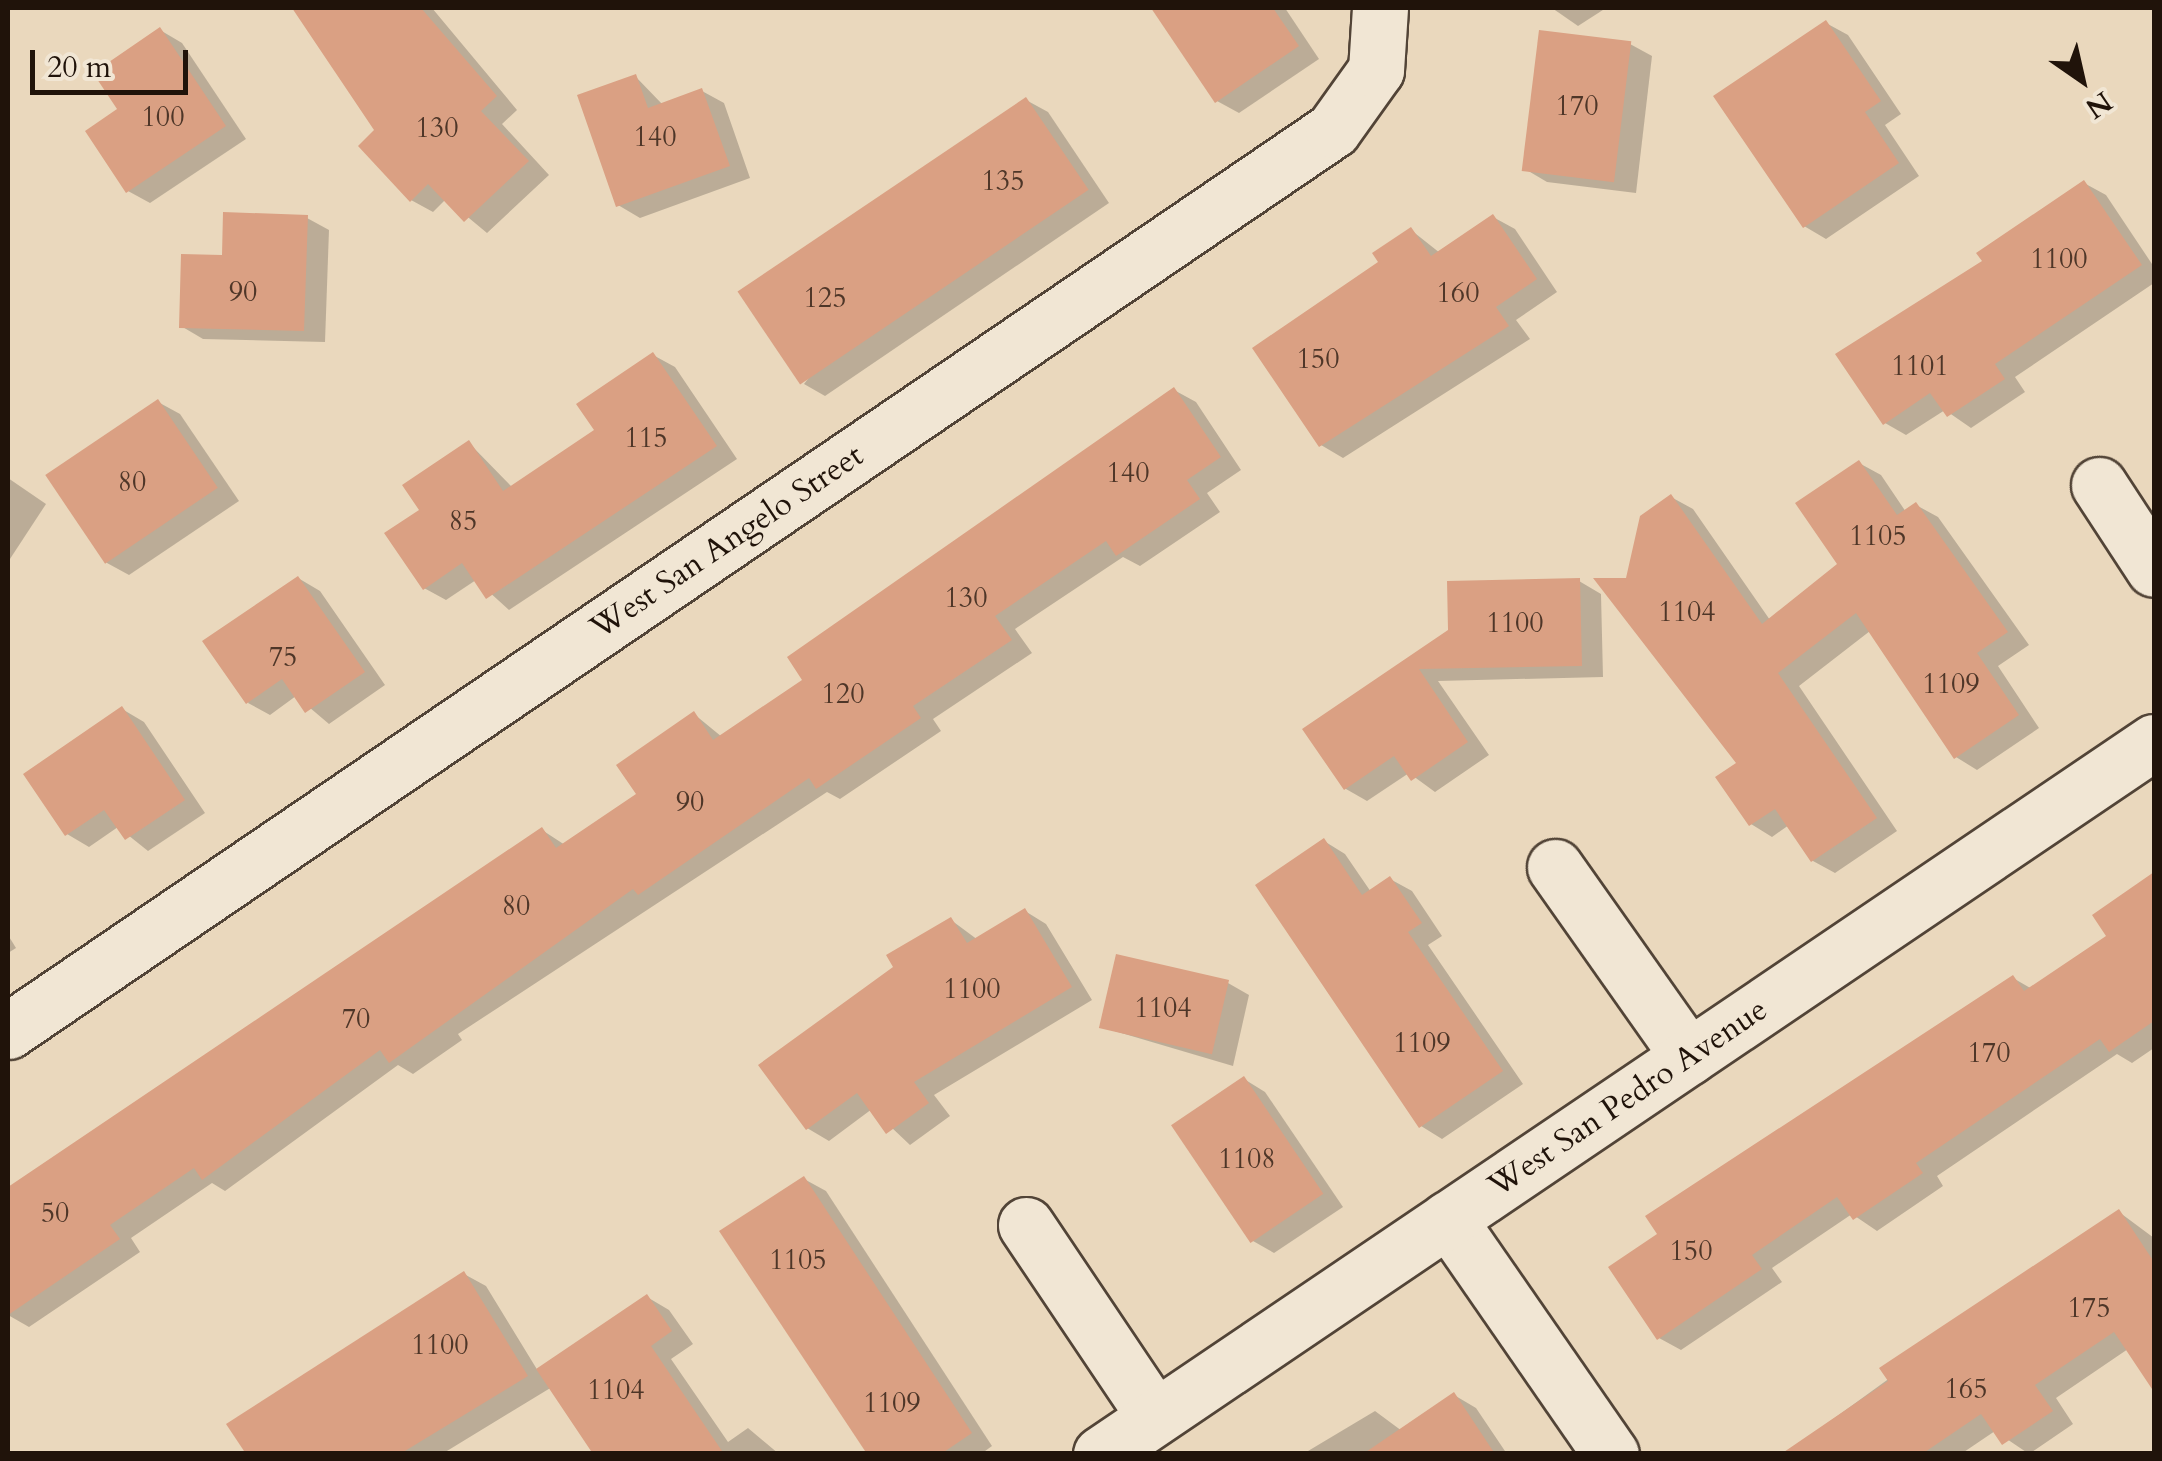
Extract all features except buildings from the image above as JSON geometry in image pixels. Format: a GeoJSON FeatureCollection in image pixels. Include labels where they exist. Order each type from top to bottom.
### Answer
{"type":"FeatureCollection","features":[{"type":"Feature","properties":{"kind":"street","name":"West San Angelo Street"},"geometry":{"type":"LineString","coordinates":[[8,1031],[1333,130],[1376,70],[1380,8]]}},
{"type":"Feature","properties":{"kind":"street"},"geometry":{"type":"LineString","coordinates":[[2099,486],[2154,569]]}},
{"type":"Feature","properties":{"kind":"street","name":"West San Pedro Avenue"},"geometry":{"type":"LineString","coordinates":[[1101,1454],[2154,742]]}},
{"type":"Feature","properties":{"kind":"street"},"geometry":{"type":"LineString","coordinates":[[1555,867],[1690,1057]]}},
{"type":"Feature","properties":{"kind":"street"},"geometry":{"type":"LineString","coordinates":[[1448,1219],[1611,1454]]}},
{"type":"Feature","properties":{"kind":"street"},"geometry":{"type":"LineString","coordinates":[[1026,1225],[1155,1417]]}}]}
